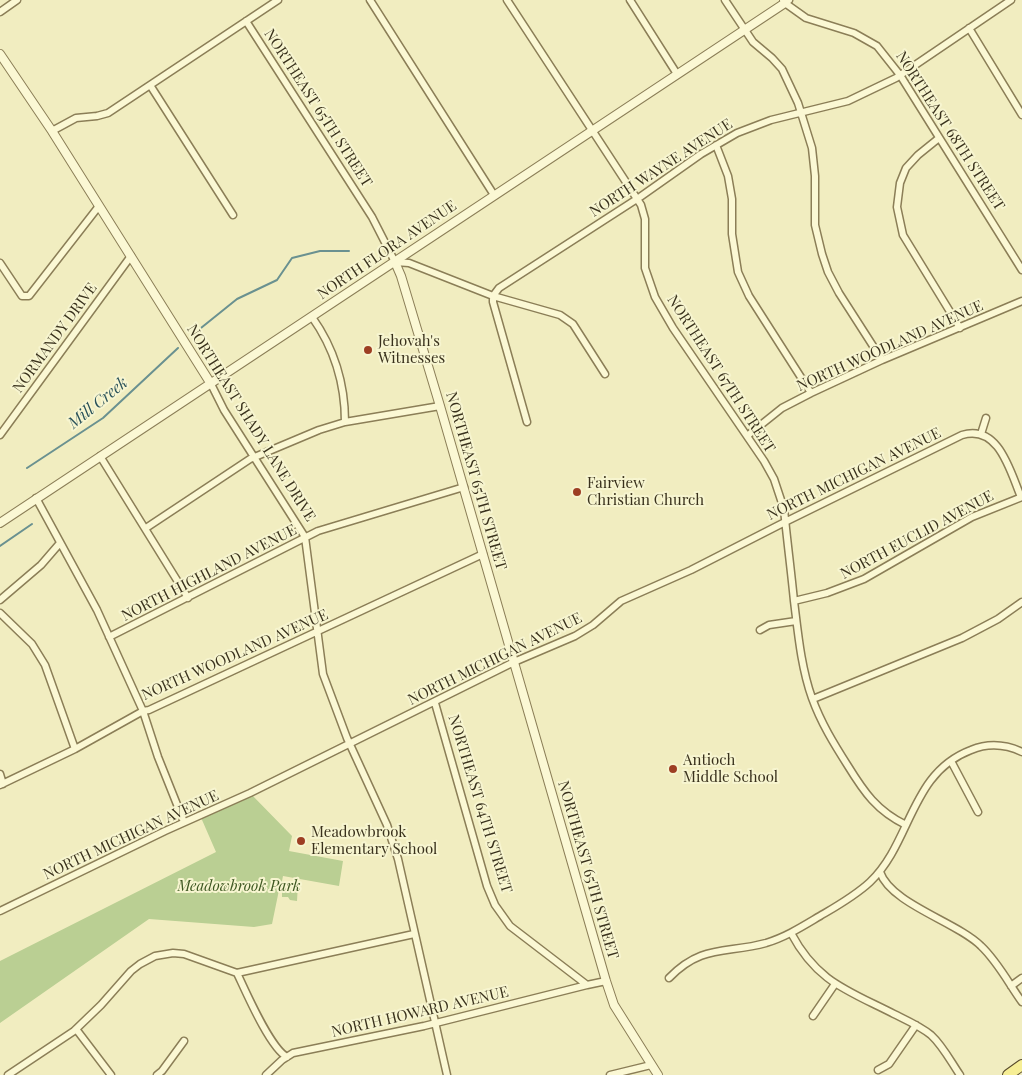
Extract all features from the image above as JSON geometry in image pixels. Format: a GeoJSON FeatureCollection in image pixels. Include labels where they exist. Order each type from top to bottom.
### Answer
{"type":"FeatureCollection","features":[{"type":"Feature","properties":{"kind":"main road"},"geometry":{"type":"LineString","coordinates":[[1008,1075],[1022,1065]]}},
{"type":"Feature","properties":{"kind":"street"},"geometry":{"type":"LineString","coordinates":[[0,12],[17,0]]}},
{"type":"Feature","properties":{"kind":"street"},"geometry":{"type":"LineString","coordinates":[[52,131],[76,118],[108,113],[278,0]]}},
{"type":"Feature","properties":{"kind":"street"},"geometry":{"type":"LineString","coordinates":[[370,0],[494,196]]}},
{"type":"Feature","properties":{"kind":"street","name":"NORTHEAST 67TH STREET"},"geometry":{"type":"LineString","coordinates":[[507,0],[641,205],[645,216],[646,268],[655,297],[668,320],[774,479],[784,509],[796,621],[803,666],[813,699],[828,735],[855,778],[873,802],[887,815],[906,825]]}},
{"type":"Feature","properties":{"kind":"street"},"geometry":{"type":"LineString","coordinates":[[630,0],[676,74]]}},
{"type":"Feature","properties":{"kind":"street"},"geometry":{"type":"LineString","coordinates":[[726,0],[753,42],[782,69],[801,112],[812,148],[815,176],[815,225],[822,254],[828,272],[839,293],[882,360]]}},
{"type":"Feature","properties":{"kind":"street","name":"NORTH WAYNE AVENUE"},"geometry":{"type":"LineString","coordinates":[[494,296],[500,288],[716,145],[747,128],[801,112],[848,101],[880,87],[1011,0]]}},
{"type":"Feature","properties":{"kind":"street","name":"NORTH FLORA AVENUE"},"geometry":{"type":"LineString","coordinates":[[0,522],[211,384],[786,1]]}},
{"type":"Feature","properties":{"kind":"street","name":"NORTHEAST 68TH STREET"},"geometry":{"type":"LineString","coordinates":[[786,1],[806,18],[854,33],[877,46],[900,75],[1022,270]]}},
{"type":"Feature","properties":{"kind":"street","name":"NORTHEAST 65TH STREET"},"geometry":{"type":"LineString","coordinates":[[246,21],[372,217],[401,276],[464,487],[606,981]]}},
{"type":"Feature","properties":{"kind":"street"},"geometry":{"type":"LineString","coordinates":[[970,28],[1022,115]]}},
{"type":"Feature","properties":{"kind":"street","name":"NORTHEAST SHADY LANE DRIVE"},"geometry":{"type":"LineString","coordinates":[[0,54],[52,131],[131,256],[211,384],[224,410],[305,537],[323,674],[349,743],[387,826],[398,859],[446,1075]]}},
{"type":"Feature","properties":{"kind":"street"},"geometry":{"type":"LineString","coordinates":[[150,85],[233,215]]}},
{"type":"Feature","properties":{"kind":"street"},"geometry":{"type":"LineString","coordinates":[[939,138],[918,155],[906,168],[898,192],[897,207],[903,235],[960,328]]}},
{"type":"Feature","properties":{"kind":"street"},"geometry":{"type":"LineString","coordinates":[[716,145],[728,176],[732,200],[732,242],[738,272],[749,296],[811,393]]}},
{"type":"Feature","properties":{"kind":"street"},"geometry":{"type":"LineString","coordinates":[[0,263],[22,296],[26,297],[33,294],[99,206]]}},
{"type":"Feature","properties":{"kind":"street","name":"NORMANDY DRIVE"},"geometry":{"type":"LineString","coordinates":[[0,435],[131,256]]}},
{"type":"Feature","properties":{"kind":"street"},"geometry":{"type":"LineString","coordinates":[[394,262],[409,264],[494,296],[564,316],[572,324],[605,374]]}},
{"type":"Feature","properties":{"kind":"street"},"geometry":{"type":"LineString","coordinates":[[494,296],[493,302],[527,422]]}},
{"type":"Feature","properties":{"kind":"street","name":"NORTH WOODLAND AVENUE"},"geometry":{"type":"LineString","coordinates":[[747,436],[782,408],[811,393],[882,360],[1022,301]]}},
{"type":"Feature","properties":{"kind":"street"},"geometry":{"type":"LineString","coordinates":[[312,316],[324,334],[337,364],[344,396],[345,422]]}},
{"type":"Feature","properties":{"kind":"street"},"geometry":{"type":"LineString","coordinates":[[146,528],[254,457],[319,430],[345,422],[440,406]]}},
{"type":"Feature","properties":{"kind":"street"},"geometry":{"type":"LineString","coordinates":[[986,418],[981,434],[992,439],[1002,453],[1021,497]]}},
{"type":"Feature","properties":{"kind":"street","name":"NORTH MICHIGAN AVENUE"},"geometry":{"type":"LineString","coordinates":[[0,911],[435,703],[514,662],[584,631],[621,601],[685,573],[962,435],[981,434]]}},
{"type":"Feature","properties":{"kind":"street"},"geometry":{"type":"LineString","coordinates":[[100,456],[188,598]]}},
{"type":"Feature","properties":{"kind":"street","name":"NORTH HIGHLAND AVENUE"},"geometry":{"type":"LineString","coordinates":[[109,637],[318,531],[464,487]]}},
{"type":"Feature","properties":{"kind":"street","name":"NORTH EUCLID AVENUE"},"geometry":{"type":"LineString","coordinates":[[794,601],[828,593],[864,579],[972,517],[1021,497]]}},
{"type":"Feature","properties":{"kind":"street"},"geometry":{"type":"LineString","coordinates":[[36,498],[97,610],[143,711],[158,757],[184,822]]}},
{"type":"Feature","properties":{"kind":"street"},"geometry":{"type":"LineString","coordinates":[[0,600],[41,565],[60,543]]}},
{"type":"Feature","properties":{"kind":"street","name":"NORTH WOODLAND AVENUE"},"geometry":{"type":"LineString","coordinates":[[2,785],[75,749],[143,711],[149,710],[483,554]]}},
{"type":"Feature","properties":{"kind":"street"},"geometry":{"type":"LineString","coordinates":[[813,699],[962,638],[998,619],[1022,602]]}},
{"type":"Feature","properties":{"kind":"street"},"geometry":{"type":"LineString","coordinates":[[0,613],[24,634],[46,665],[75,749]]}},
{"type":"Feature","properties":{"kind":"street"},"geometry":{"type":"LineString","coordinates":[[760,630],[769,625],[796,621]]}},
{"type":"Feature","properties":{"kind":"street","name":"NORTHEAST 64TH STREET"},"geometry":{"type":"LineString","coordinates":[[435,703],[487,886],[495,905],[510,926],[587,985]]}},
{"type":"Feature","properties":{"kind":"street"},"geometry":{"type":"LineString","coordinates":[[669,978],[684,964],[714,951],[766,943],[791,932],[853,896],[880,872],[890,858],[923,791],[937,773],[951,761],[966,752],[984,746],[1003,746],[1022,752]]}},
{"type":"Feature","properties":{"kind":"street"},"geometry":{"type":"LineString","coordinates":[[951,761],[978,812]]}},
{"type":"Feature","properties":{"kind":"street"},"geometry":{"type":"LineString","coordinates":[[0,774],[2,785]]}},
{"type":"Feature","properties":{"kind":"street"},"geometry":{"type":"LineString","coordinates":[[880,872],[882,877],[903,898],[920,910],[960,930],[981,946],[995,962],[1022,1002]]}},
{"type":"Feature","properties":{"kind":"street"},"geometry":{"type":"LineString","coordinates":[[791,932],[808,960],[820,972],[835,984],[916,1025],[931,1035],[939,1043],[960,1075]]}},
{"type":"Feature","properties":{"kind":"street"},"geometry":{"type":"LineString","coordinates":[[8,1075],[76,1029],[101,1005],[131,971],[155,956],[173,953],[184,954],[236,972],[414,934]]}},
{"type":"Feature","properties":{"kind":"street"},"geometry":{"type":"LineString","coordinates":[[236,972],[270,1036],[282,1054],[287,1057]]}},
{"type":"Feature","properties":{"kind":"street"},"geometry":{"type":"LineString","coordinates":[[1010,986],[1022,978]]}},
{"type":"Feature","properties":{"kind":"street"},"geometry":{"type":"LineString","coordinates":[[587,985],[606,981],[614,1005],[658,1075]]}},
{"type":"Feature","properties":{"kind":"street"},"geometry":{"type":"LineString","coordinates":[[813,1016],[835,984]]}},
{"type":"Feature","properties":{"kind":"street","name":"NORTH HOWARD AVENUE"},"geometry":{"type":"LineString","coordinates":[[266,1075],[294,1053],[434,1023],[587,985]]}},
{"type":"Feature","properties":{"kind":"street"},"geometry":{"type":"LineString","coordinates":[[878,1070],[889,1064],[916,1025]]}},
{"type":"Feature","properties":{"kind":"street"},"geometry":{"type":"LineString","coordinates":[[76,1029],[111,1075]]}},
{"type":"Feature","properties":{"kind":"street"},"geometry":{"type":"LineString","coordinates":[[157,1075],[184,1041]]}},
{"type":"Feature","properties":{"kind":"street"},"geometry":{"type":"LineString","coordinates":[[610,1075],[651,1065]]}},
{"type":"Feature","properties":{"kind":"green space","name":"Meadowbrook Park"},"geometry":{"type":"Polygon","coordinates":[[[250,793],[292,836],[289,851],[343,861],[339,886],[283,876],[282,881],[298,884],[297,901],[290,900],[288,897],[282,897],[282,892],[279,890],[272,924],[254,927],[149,919],[0,1023],[0,961],[216,852],[199,813],[250,793]]]}},
{"type":"Feature","properties":{"kind":"waterway","name":"Mill Creek"},"geometry":{"type":"LineString","coordinates":[[191,336],[237,299],[277,280],[292,258],[320,251],[349,251]]}},
{"type":"Feature","properties":{"kind":"waterway","name":"Mill Creek"},"geometry":{"type":"LineString","coordinates":[[27,468],[103,418],[178,348]]}},
{"type":"Feature","properties":{"kind":"waterway","name":"Mill Creek"},"geometry":{"type":"LineString","coordinates":[[0,546],[32,524]]}},
{"type":"Feature","properties":{"kind":"place","name":"Jehovah's Witnesses"},"geometry":{"type":"Point","coordinates":[368,350]}},
{"type":"Feature","properties":{"kind":"place","name":"Fairview Christian Church"},"geometry":{"type":"Point","coordinates":[577,492]}},
{"type":"Feature","properties":{"kind":"place","name":"Antioch Middle School"},"geometry":{"type":"Point","coordinates":[673,769]}},
{"type":"Feature","properties":{"kind":"place","name":"Meadowbrook Elementary School"},"geometry":{"type":"Point","coordinates":[301,841]}}]}
